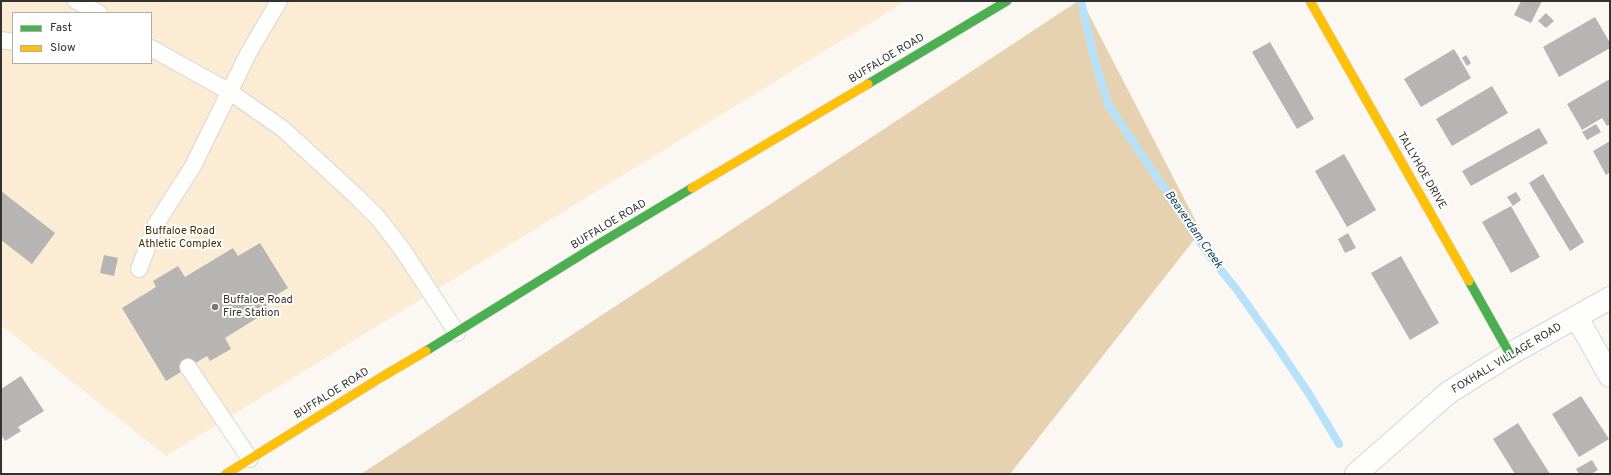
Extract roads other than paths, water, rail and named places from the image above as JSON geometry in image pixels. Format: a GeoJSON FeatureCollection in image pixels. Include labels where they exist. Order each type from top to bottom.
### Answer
{"type":"FeatureCollection","features":[{"type":"Feature","properties":{"kind":"main road","name":"BUFFALOE ROAD"},"geometry":{"type":"LineString","coordinates":[[226,474],[380,378],[457,333],[597,245],[1007,1]]}},
{"type":"Feature","properties":{"kind":"main road","name":"TALLYHOE DRIVE"},"geometry":{"type":"LineString","coordinates":[[1310,1],[1510,354]]}},
{"type":"Feature","properties":{"kind":"street","name":"FOXHALL VILLAGE ROAD"},"geometry":{"type":"LineString","coordinates":[[1356,474],[1448,393],[1510,354],[1577,318],[1610,298]]}},
{"type":"Feature","properties":{"kind":"street"},"geometry":{"type":"LineString","coordinates":[[1577,318],[1610,376]]}},
{"type":"Feature","properties":{"kind":"lane"},"geometry":{"type":"LineString","coordinates":[[76,1],[97,12]]}},
{"type":"Feature","properties":{"kind":"lane"},"geometry":{"type":"LineString","coordinates":[[139,269],[156,224],[193,166],[249,52],[279,1]]}},
{"type":"Feature","properties":{"kind":"lane"},"geometry":{"type":"LineString","coordinates":[[1,40],[12,42]]}},
{"type":"Feature","properties":{"kind":"lane"},"geometry":{"type":"LineString","coordinates":[[152,49],[230,92],[283,129],[356,196],[378,218],[402,249],[457,333]]}},
{"type":"Feature","properties":{"kind":"lane"},"geometry":{"type":"LineString","coordinates":[[188,367],[250,459]]}},
{"type":"Feature","properties":{"kind":"waterway","name":"Beaverdam Creek"},"geometry":{"type":"LineString","coordinates":[[1081,1],[1095,62],[1109,106],[1211,258],[1237,290],[1276,345],[1311,397],[1339,444]]}},
{"type":"Feature","properties":{"kind":"place","name":"Buffaloe Road Fire Station"},"geometry":{"type":"Point","coordinates":[215,307]}},
{"type":"Feature","properties":{"kind":"park label","name":"Buffaloe Road Athletic Complex"},"geometry":{"type":"Point","coordinates":[180,238]}}]}
